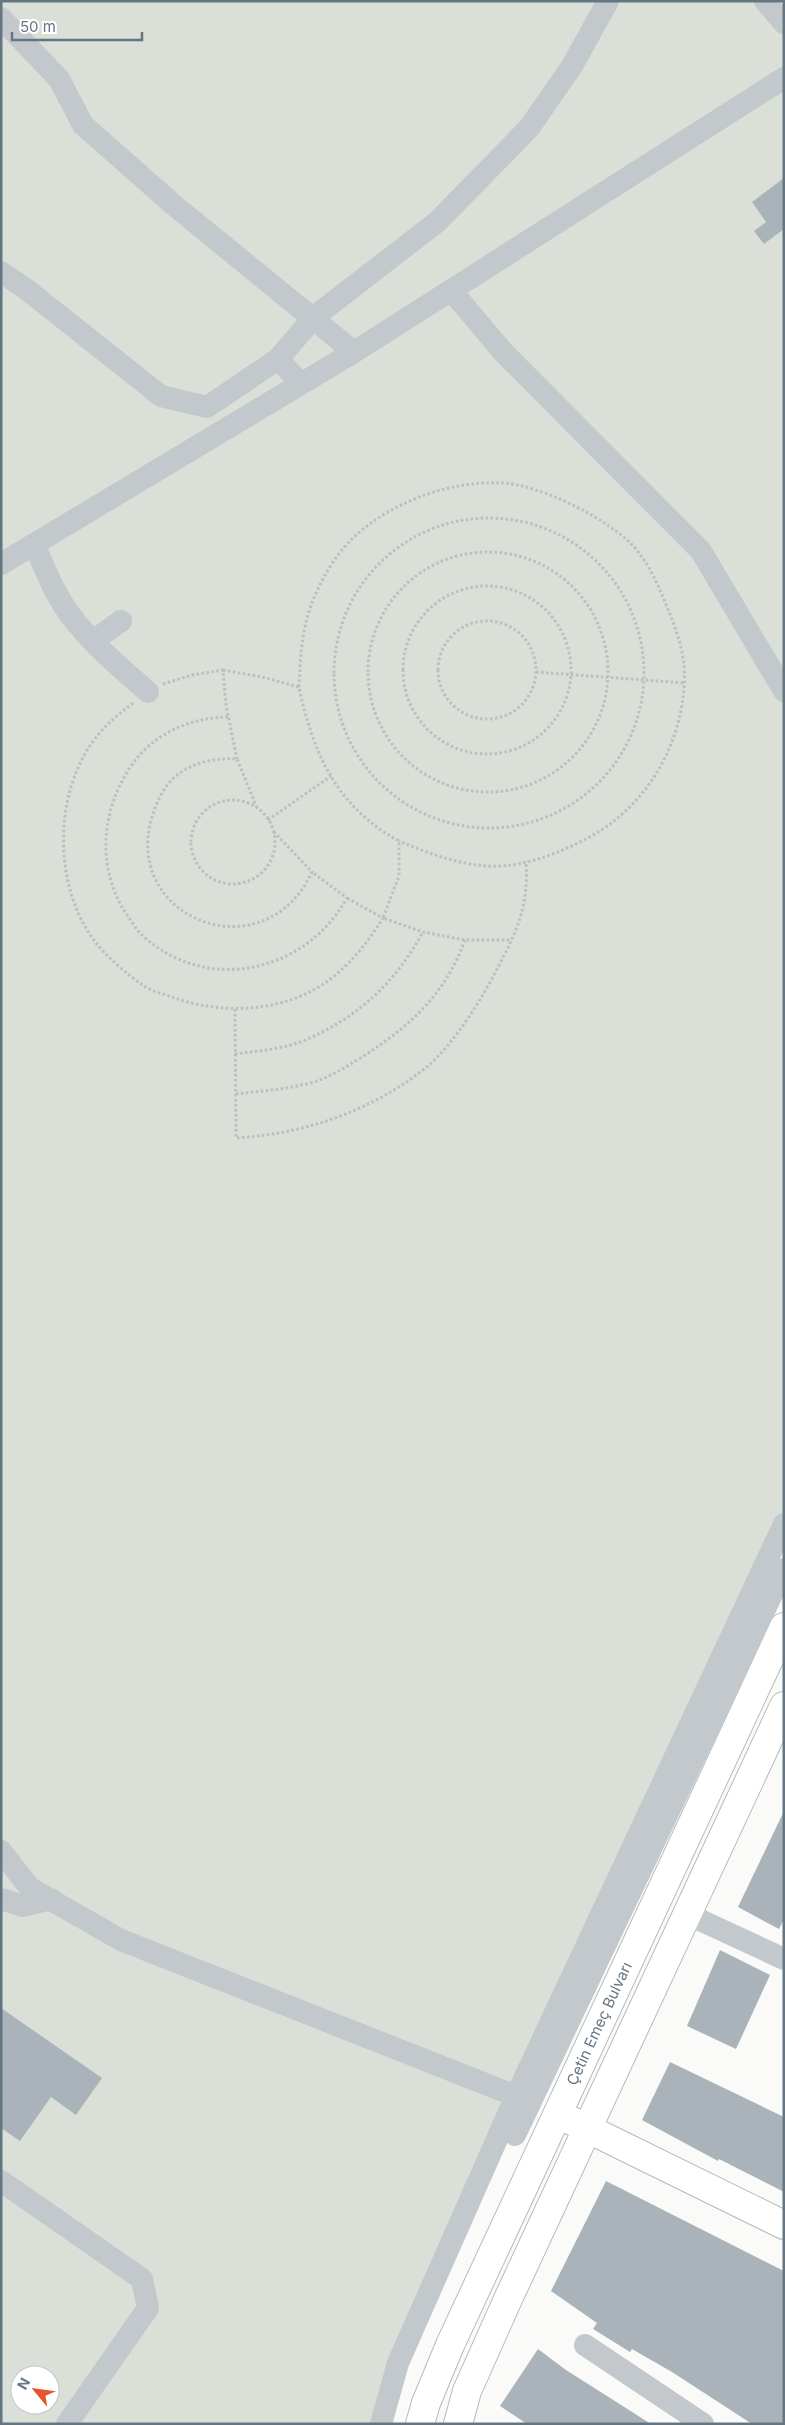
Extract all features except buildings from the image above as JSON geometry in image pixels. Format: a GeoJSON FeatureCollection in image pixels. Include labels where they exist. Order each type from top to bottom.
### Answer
{"type":"FeatureCollection","features":[{"type":"Feature","properties":{"kind":"main road","name":"Çetin Emeç Bulvarı"},"geometry":{"type":"LineString","coordinates":[[420,2424],[426,2403],[450,2345],[784,1627]]}},
{"type":"Feature","properties":{"kind":"main road"},"geometry":{"type":"LineString","coordinates":[[458,2424],[475,2375],[586,2128],[784,1706]]}},
{"type":"Feature","properties":{"kind":"main road"},"geometry":{"type":"LineString","coordinates":[[558,2114],[784,2225]]}},
{"type":"Feature","properties":{"kind":"street"},"geometry":{"type":"LineString","coordinates":[[1,272],[26,289],[161,396],[207,407],[278,359],[314,317],[437,222],[530,128],[572,66],[608,1]]}},
{"type":"Feature","properties":{"kind":"street"},"geometry":{"type":"LineString","coordinates":[[765,1],[784,23]]}},
{"type":"Feature","properties":{"kind":"street"},"geometry":{"type":"LineString","coordinates":[[1,18],[59,79],[83,124],[175,206],[314,317],[354,352]]}},
{"type":"Feature","properties":{"kind":"street"},"geometry":{"type":"LineString","coordinates":[[1,564],[354,352],[784,78]]}},
{"type":"Feature","properties":{"kind":"street"},"geometry":{"type":"LineString","coordinates":[[451,290],[503,352],[701,551],[784,691]]}},
{"type":"Feature","properties":{"kind":"street"},"geometry":{"type":"LineString","coordinates":[[278,359],[301,384]]}},
{"type":"Feature","properties":{"kind":"street"},"geometry":{"type":"LineString","coordinates":[[34,544],[57,594],[71,616],[93,641],[144,682]]}},
{"type":"Feature","properties":{"kind":"street"},"geometry":{"type":"LineString","coordinates":[[93,641],[120,621]]}},
{"type":"Feature","properties":{"kind":"street"},"geometry":{"type":"LineString","coordinates":[[381,2424],[398,2364],[516,2096],[784,1524]]}},
{"type":"Feature","properties":{"kind":"street"},"geometry":{"type":"LineString","coordinates":[[393,2424],[407,2376],[469,2234],[784,1569]]}},
{"type":"Feature","properties":{"kind":"street"},"geometry":{"type":"LineString","coordinates":[[1,1852],[30,1888],[121,1940],[516,2096]]}},
{"type":"Feature","properties":{"kind":"street"},"geometry":{"type":"LineString","coordinates":[[1,1900],[23,1906],[51,1899]]}},
{"type":"Feature","properties":{"kind":"street"},"geometry":{"type":"LineString","coordinates":[[687,1914],[784,1959]]}},
{"type":"Feature","properties":{"kind":"street"},"geometry":{"type":"LineString","coordinates":[[1,2181],[142,2279],[148,2308],[68,2424]]}},
{"type":"Feature","properties":{"kind":"street"},"geometry":{"type":"LineString","coordinates":[[586,2344],[703,2424]]}},
{"type":"Feature","properties":{"kind":"path"},"geometry":{"type":"LineString","coordinates":[[502,483],[540,492],[577,507],[608,525],[635,548],[650,570],[679,636],[686,683],[673,740],[661,766],[644,792],[601,831],[574,845],[526,861],[489,866],[441,857],[399,841],[361,815],[341,793],[319,757],[308,729],[299,687],[304,623],[316,591],[335,559],[363,529],[383,514],[415,498],[456,487],[502,483]]}},
{"type":"Feature","properties":{"kind":"path"},"geometry":{"type":"LineString","coordinates":[[490,518],[523,522],[554,532],[583,549],[607,571],[626,598],[638,628],[644,659],[643,679],[644,691],[636,722],[623,752],[604,777],[581,799],[553,815],[523,825],[491,829],[460,826],[429,817],[401,801],[377,781],[357,755],[343,726],[335,694],[335,660],[341,628],[354,598],[373,570],[398,548],[426,532],[458,521],[490,518]]}},
{"type":"Feature","properties":{"kind":"path"},"geometry":{"type":"LineString","coordinates":[[480,551],[506,552],[531,559],[554,571],[574,588],[590,608],[602,632],[607,655],[608,677],[604,704],[595,726],[582,747],[565,764],[545,778],[522,788],[498,792],[482,792],[450,787],[428,777],[408,763],[392,745],[379,724],[371,700],[367,674],[370,648],[378,623],[391,600],[403,587],[430,566],[454,556],[480,551]]}},
{"type":"Feature","properties":{"kind":"path"},"geometry":{"type":"LineString","coordinates":[[479,586],[498,586],[518,590],[535,600],[550,613],[562,629],[569,648],[571,674],[570,690],[562,710],[550,727],[534,740],[514,750],[487,754],[473,753],[453,747],[435,736],[420,722],[410,703],[404,684],[403,665],[406,645],[414,627],[426,611],[442,599],[460,590],[479,586]]}},
{"type":"Feature","properties":{"kind":"path"},"geometry":{"type":"LineString","coordinates":[[485,620],[501,622],[516,629],[528,641],[535,656],[536,672],[533,687],[525,701],[513,711],[498,718],[482,719],[467,714],[454,706],[444,693],[439,677],[439,661],[444,645],[455,632],[469,624],[485,620]]}},
{"type":"Feature","properties":{"kind":"path"},"geometry":{"type":"LineString","coordinates":[[223,670],[228,717],[237,759],[257,808],[268,820],[273,831],[312,872],[347,898],[383,918],[423,932],[465,940],[512,940]]}},
{"type":"Feature","properties":{"kind":"path"},"geometry":{"type":"LineString","coordinates":[[299,687],[262,677],[223,670],[192,675],[168,682],[144,682],[94,740],[81,763],[69,792],[63,826],[64,855],[70,887],[81,916],[96,943],[145,987],[210,1008],[235,1009],[276,1004],[310,992],[339,972],[364,947],[383,918],[399,876],[399,841]]}},
{"type":"Feature","properties":{"kind":"path"},"geometry":{"type":"LineString","coordinates":[[536,672],[686,683]]}},
{"type":"Feature","properties":{"kind":"path"},"geometry":{"type":"LineString","coordinates":[[228,717],[195,720],[156,739],[138,756],[111,804],[105,828],[109,876],[117,898],[129,918],[142,936],[161,950],[180,959],[200,966],[223,969],[250,968],[270,965],[311,943],[328,925],[347,898]]}},
{"type":"Feature","properties":{"kind":"path"},"geometry":{"type":"LineString","coordinates":[[237,759],[223,758],[191,765],[165,787],[148,826],[147,848],[150,866],[164,894],[189,914],[223,926],[238,927],[266,920],[278,913],[302,890],[312,872]]}},
{"type":"Feature","properties":{"kind":"path"},"geometry":{"type":"LineString","coordinates":[[268,820],[331,776]]}},
{"type":"Feature","properties":{"kind":"path"},"geometry":{"type":"LineString","coordinates":[[257,808],[240,800],[227,800],[214,804],[203,812],[195,823],[191,837],[192,851],[197,864],[206,874],[219,882],[232,884],[246,882],[259,875],[268,864],[274,852],[273,831]]}},
{"type":"Feature","properties":{"kind":"path"},"geometry":{"type":"LineString","coordinates":[[235,1009],[236,1138],[291,1132],[354,1110],[397,1088],[430,1064],[462,1026],[490,984],[520,923],[525,897],[526,861]]}},
{"type":"Feature","properties":{"kind":"path"},"geometry":{"type":"LineString","coordinates":[[235,1054],[302,1041],[362,1008],[394,978],[423,932]]}},
{"type":"Feature","properties":{"kind":"path"},"geometry":{"type":"LineString","coordinates":[[236,1094],[291,1088],[316,1081],[335,1074],[385,1042],[418,1017],[442,985],[465,940]]}},
{"type":"Feature","properties":{"kind":"shaded area"},"geometry":{"type":"Polygon","coordinates":[[[1,1],[765,1],[784,23],[784,1524],[381,2424],[1,2424],[1,1]]]}}]}
